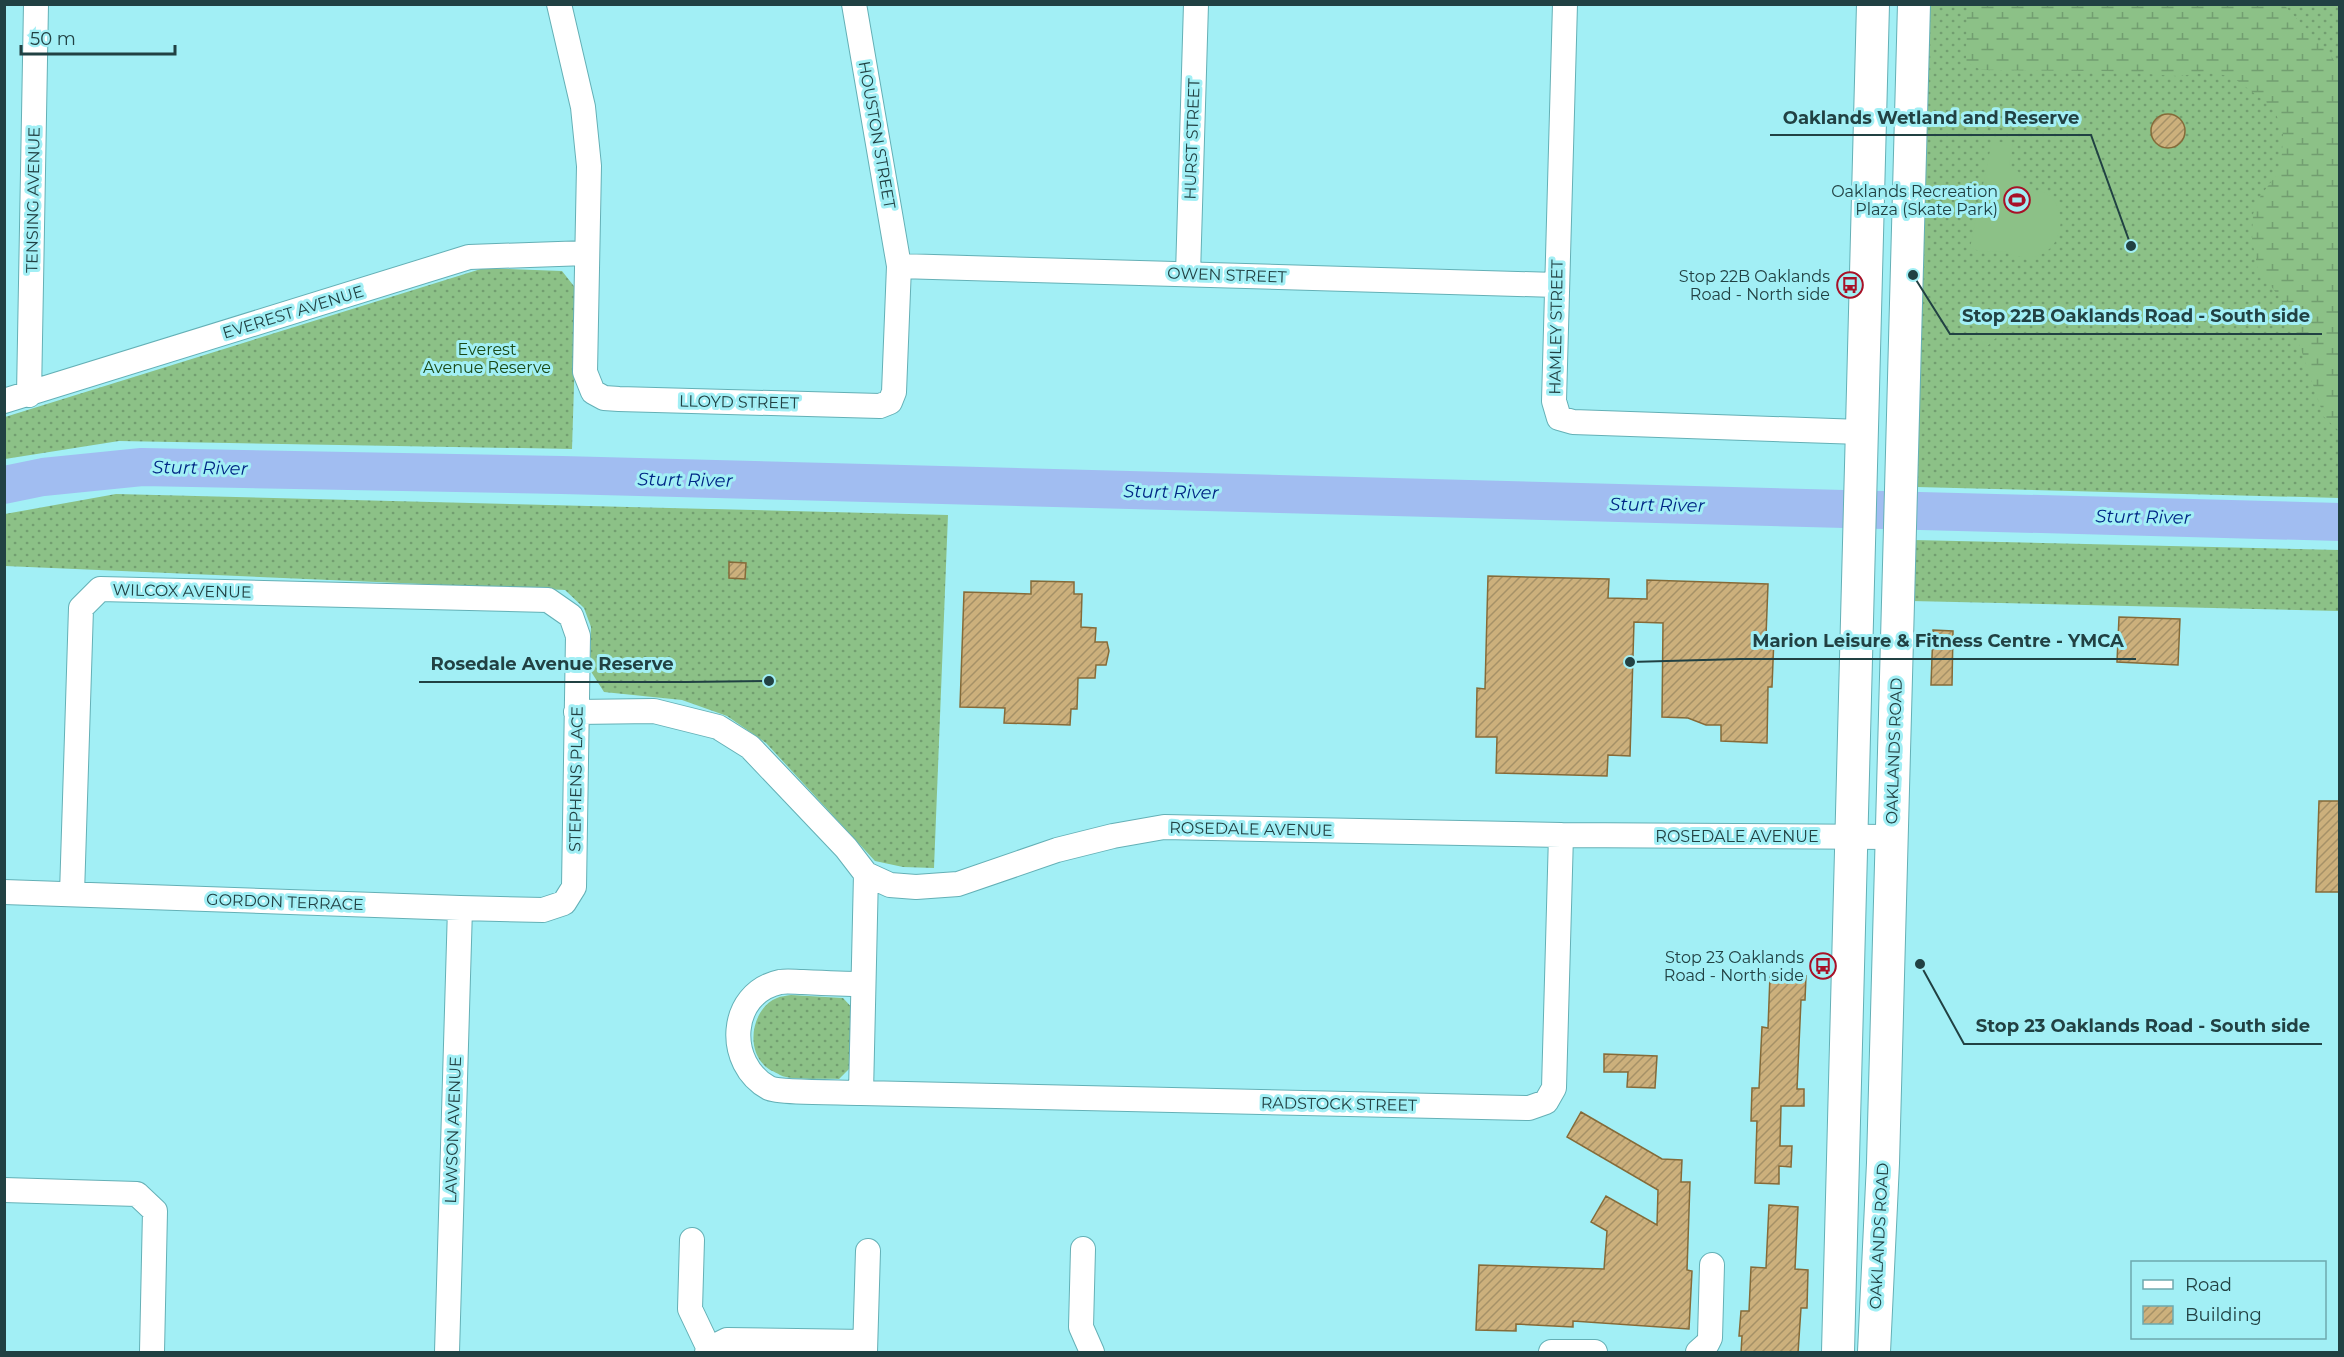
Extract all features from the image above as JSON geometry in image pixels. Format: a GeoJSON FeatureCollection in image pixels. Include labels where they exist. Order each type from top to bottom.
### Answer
{"type":"FeatureCollection","features":[{"type":"Feature","properties":{"kind":"main road"},"geometry":{"type":"LineString","coordinates":[[1838,1353],[1873,4]]}},
{"type":"Feature","properties":{"kind":"main road","name":"OAKLANDS ROAD"},"geometry":{"type":"LineString","coordinates":[[1874,1353],[1892,837],[1914,4]]}},
{"type":"Feature","properties":{"kind":"main road"},"geometry":{"type":"LineString","coordinates":[[1861,419],[1871,394],[1880,388],[1889,389],[1904,399]]}},
{"type":"Feature","properties":{"kind":"street","name":"TENSING AVENUE"},"geometry":{"type":"LineString","coordinates":[[29,395],[36,4]]}},
{"type":"Feature","properties":{"kind":"street"},"geometry":{"type":"LineString","coordinates":[[559,4],[583,107],[589,166],[587,254]]}},
{"type":"Feature","properties":{"kind":"street","name":"HOUSTON STREET"},"geometry":{"type":"LineString","coordinates":[[854,4],[899,267]]}},
{"type":"Feature","properties":{"kind":"street","name":"HURST STREET"},"geometry":{"type":"LineString","coordinates":[[1188,274],[1196,4]]}},
{"type":"Feature","properties":{"kind":"street","name":"HAMLEY STREET"},"geometry":{"type":"LineString","coordinates":[[1565,4],[1554,401],[1559,418],[1574,422],[1861,419]]}},
{"type":"Feature","properties":{"kind":"street","name":"EVEREST AVENUE"},"geometry":{"type":"LineString","coordinates":[[4,401],[470,257],[587,254]]}},
{"type":"Feature","properties":{"kind":"street","name":"LLOYD STREET"},"geometry":{"type":"LineString","coordinates":[[587,254],[585,372],[587,382],[592,392],[604,398],[619,399],[880,406],[890,402],[894,392],[899,267]]}},
{"type":"Feature","properties":{"kind":"street","name":"OWEN STREET"},"geometry":{"type":"LineString","coordinates":[[899,267],[1556,285]]}},
{"type":"Feature","properties":{"kind":"street","name":"WILCOX AVENUE"},"geometry":{"type":"LineString","coordinates":[[72,894],[81,608],[100,590],[548,600],[571,616]]}},
{"type":"Feature","properties":{"kind":"street","name":"STEPHENS PLACE"},"geometry":{"type":"LineString","coordinates":[[564,903],[574,887],[578,636],[571,616]]}},
{"type":"Feature","properties":{"kind":"street"},"geometry":{"type":"LineString","coordinates":[[576,712],[654,711],[718,727],[750,747],[846,848],[866,874],[861,1093]]}},
{"type":"Feature","properties":{"kind":"street","name":"ROSEDALE AVENUE"},"geometry":{"type":"LineString","coordinates":[[866,874],[890,885],[916,887],[958,884],[1057,850],[1113,836],[1164,827],[1561,835],[1892,837]]}},
{"type":"Feature","properties":{"kind":"street","name":"RADSTOCK STREET"},"geometry":{"type":"LineString","coordinates":[[863,984],[781,982],[764,988],[745,1007],[737,1035],[741,1057],[751,1075],[771,1089],[861,1093],[1529,1108],[1546,1102],[1554,1088],[1561,835]]}},
{"type":"Feature","properties":{"kind":"street","name":"GORDON TERRACE"},"geometry":{"type":"LineString","coordinates":[[4,892],[543,910],[564,903]]}},
{"type":"Feature","properties":{"kind":"street","name":"LAWSON AVENUE"},"geometry":{"type":"LineString","coordinates":[[447,1353],[460,908]]}},
{"type":"Feature","properties":{"kind":"street"},"geometry":{"type":"LineString","coordinates":[[4,1190],[137,1194],[155,1211],[152,1353]]}},
{"type":"Feature","properties":{"kind":"street"},"geometry":{"type":"LineString","coordinates":[[692,1240],[690,1309],[708,1351],[727,1340],[865,1347],[868,1251]]}},
{"type":"Feature","properties":{"kind":"street"},"geometry":{"type":"LineString","coordinates":[[1083,1249],[1081,1327],[1092,1353]]}},
{"type":"Feature","properties":{"kind":"street"},"geometry":{"type":"LineString","coordinates":[[1698,1353],[1710,1338],[1712,1265]]}},
{"type":"Feature","properties":{"kind":"street"},"geometry":{"type":"LineString","coordinates":[[1551,1353],[1595,1353]]}},
{"type":"Feature","properties":{"kind":"green space"},"geometry":{"type":"Polygon","coordinates":[[[1928,5],[2339,5],[2339,498],[1917,487],[1928,5]]]}},
{"type":"Feature","properties":{"kind":"green space"},"geometry":{"type":"Polygon","coordinates":[[[1967,5],[2284,5],[2330,54],[2340,71],[2339,431],[2324,417],[2290,317],[2280,298],[2258,269],[2252,240],[2253,214],[2261,195],[2275,177],[2282,153],[2283,134],[2276,114],[2267,103],[2231,76],[2207,73],[2177,76],[2104,71],[1981,70],[1966,62],[1967,5]]]}},
{"type":"Feature","properties":{"kind":"green space","name":"Oaklands Recreation Plaza (Skate Park)"},"geometry":{"type":"Polygon","coordinates":[[[1992,141],[2013,144],[2009,165],[2022,176],[2027,192],[2041,192],[2052,198],[2058,208],[2059,234],[2053,246],[2042,254],[2019,257],[2006,251],[1983,252],[1970,248],[1992,141]]]}},
{"type":"Feature","properties":{"kind":"green space","name":"Everest Avenue Reserve"},"geometry":{"type":"Polygon","coordinates":[[[484,268],[562,271],[577,290],[572,449],[119,441],[5,459],[5,417],[484,268]]]}},
{"type":"Feature","properties":{"kind":"green space"},"geometry":{"type":"Polygon","coordinates":[[[1997,307],[2008,309],[2017,319],[1986,347],[1978,334],[1977,323],[1983,314],[1997,307]]]}},
{"type":"Feature","properties":{"kind":"green space"},"geometry":{"type":"Polygon","coordinates":[[[116,494],[948,515],[934,868],[903,867],[875,861],[766,743],[727,716],[682,700],[604,692],[590,670],[591,627],[584,608],[565,590],[5,566],[5,514],[116,494]]]}},
{"type":"Feature","properties":{"kind":"green space"},"geometry":{"type":"Polygon","coordinates":[[[1913,540],[2339,550],[2339,611],[1911,601],[1913,540]]]}},
{"type":"Feature","properties":{"kind":"green space"},"geometry":{"type":"Polygon","coordinates":[[[791,995],[843,998],[856,1012],[853,1065],[839,1079],[785,1077],[767,1068],[758,1057],[753,1038],[757,1018],[769,1003],[779,997],[791,995]]]}},
{"type":"Feature","properties":{"kind":"building"},"geometry":{"type":"Polygon","coordinates":[[[2168,114],[2180,119],[2185,131],[2180,143],[2168,148],[2156,143],[2151,131],[2156,119],[2168,114]]]}},
{"type":"Feature","properties":{"kind":"building"},"geometry":{"type":"Polygon","coordinates":[[[729,562],[746,563],[745,579],[729,578],[729,562]]]}},
{"type":"Feature","properties":{"kind":"building"},"geometry":{"type":"Polygon","coordinates":[[[1488,576],[1609,579],[1608,598],[1647,599],[1647,580],[1768,584],[1766,636],[1774,637],[1772,687],[1768,687],[1767,743],[1721,741],[1721,725],[1706,725],[1688,718],[1662,717],[1663,623],[1634,622],[1630,756],[1608,755],[1607,776],[1496,773],[1497,737],[1476,737],[1477,688],[1485,689],[1488,576]]]}},
{"type":"Feature","properties":{"kind":"building"},"geometry":{"type":"Polygon","coordinates":[[[1031,581],[1074,582],[1074,594],[1082,594],[1081,627],[1096,628],[1095,642],[1107,642],[1109,651],[1106,665],[1096,665],[1095,678],[1078,678],[1077,709],[1071,709],[1070,725],[1004,723],[1005,708],[960,707],[964,592],[1031,594],[1031,581]]]}},
{"type":"Feature","properties":{"kind":"building"},"geometry":{"type":"Polygon","coordinates":[[[2119,617],[2180,619],[2178,665],[2117,662],[2119,617]]]}},
{"type":"Feature","properties":{"kind":"building"},"geometry":{"type":"Polygon","coordinates":[[[1933,630],[1953,631],[1952,685],[1931,685],[1933,630]]]}},
{"type":"Feature","properties":{"kind":"building"},"geometry":{"type":"Polygon","coordinates":[[[2319,801],[2340,801],[2340,892],[2316,892],[2319,801]]]}},
{"type":"Feature","properties":{"kind":"building"},"geometry":{"type":"Polygon","coordinates":[[[1770,975],[1806,976],[1805,1000],[1801,1000],[1797,1089],[1804,1089],[1804,1106],[1781,1106],[1780,1146],[1792,1146],[1791,1167],[1779,1166],[1779,1184],[1755,1183],[1757,1121],[1751,1121],[1752,1088],[1759,1088],[1762,1027],[1768,1028],[1770,975]]]}},
{"type":"Feature","properties":{"kind":"building"},"geometry":{"type":"Polygon","coordinates":[[[1604,1054],[1657,1056],[1655,1088],[1627,1087],[1628,1072],[1604,1072],[1604,1054]]]}},
{"type":"Feature","properties":{"kind":"building"},"geometry":{"type":"Polygon","coordinates":[[[1581,1112],[1662,1159],[1682,1160],[1681,1182],[1690,1182],[1687,1270],[1692,1271],[1689,1329],[1573,1321],[1573,1327],[1516,1324],[1516,1331],[1476,1330],[1479,1265],[1604,1269],[1607,1231],[1591,1222],[1606,1196],[1657,1225],[1658,1190],[1567,1137],[1581,1112]]]}},
{"type":"Feature","properties":{"kind":"building"},"geometry":{"type":"Polygon","coordinates":[[[1769,1205],[1798,1207],[1795,1269],[1808,1270],[1807,1308],[1801,1308],[1798,1353],[1741,1353],[1742,1336],[1739,1336],[1741,1311],[1749,1311],[1751,1267],[1766,1268],[1769,1205]]]}},
{"type":"Feature","properties":{"kind":"waterway","name":"Sturt River"},"geometry":{"type":"LineString","coordinates":[[4,485],[43,477],[142,467],[562,475],[2340,522]]}},
{"type":"Feature","properties":{"kind":"place","name":"Oaklands Recreation Plaza (Skate Park)"},"geometry":{"type":"Point","coordinates":[2017,200]}},
{"type":"Feature","properties":{"kind":"place","name":"Oaklands Wetland and Reserve"},"geometry":{"type":"Point","coordinates":[2131,246]}},
{"type":"Feature","properties":{"kind":"place","name":"Stop 22B Oaklands Road - South side"},"geometry":{"type":"Point","coordinates":[1913,275]}},
{"type":"Feature","properties":{"kind":"place","name":"Stop 22B Oaklands Road - North side"},"geometry":{"type":"Point","coordinates":[1850,285]}},
{"type":"Feature","properties":{"kind":"place","name":"Marion Leisure & Fitness Centre - YMCA"},"geometry":{"type":"Point","coordinates":[1630,662]}},
{"type":"Feature","properties":{"kind":"place","name":"Rosedale Avenue Reserve"},"geometry":{"type":"Point","coordinates":[769,681]}},
{"type":"Feature","properties":{"kind":"place","name":"Stop 23 Oaklands Road - South side"},"geometry":{"type":"Point","coordinates":[1920,964]}},
{"type":"Feature","properties":{"kind":"place","name":"Stop 23 Oaklands Road - North side"},"geometry":{"type":"Point","coordinates":[1823,966]}}]}
